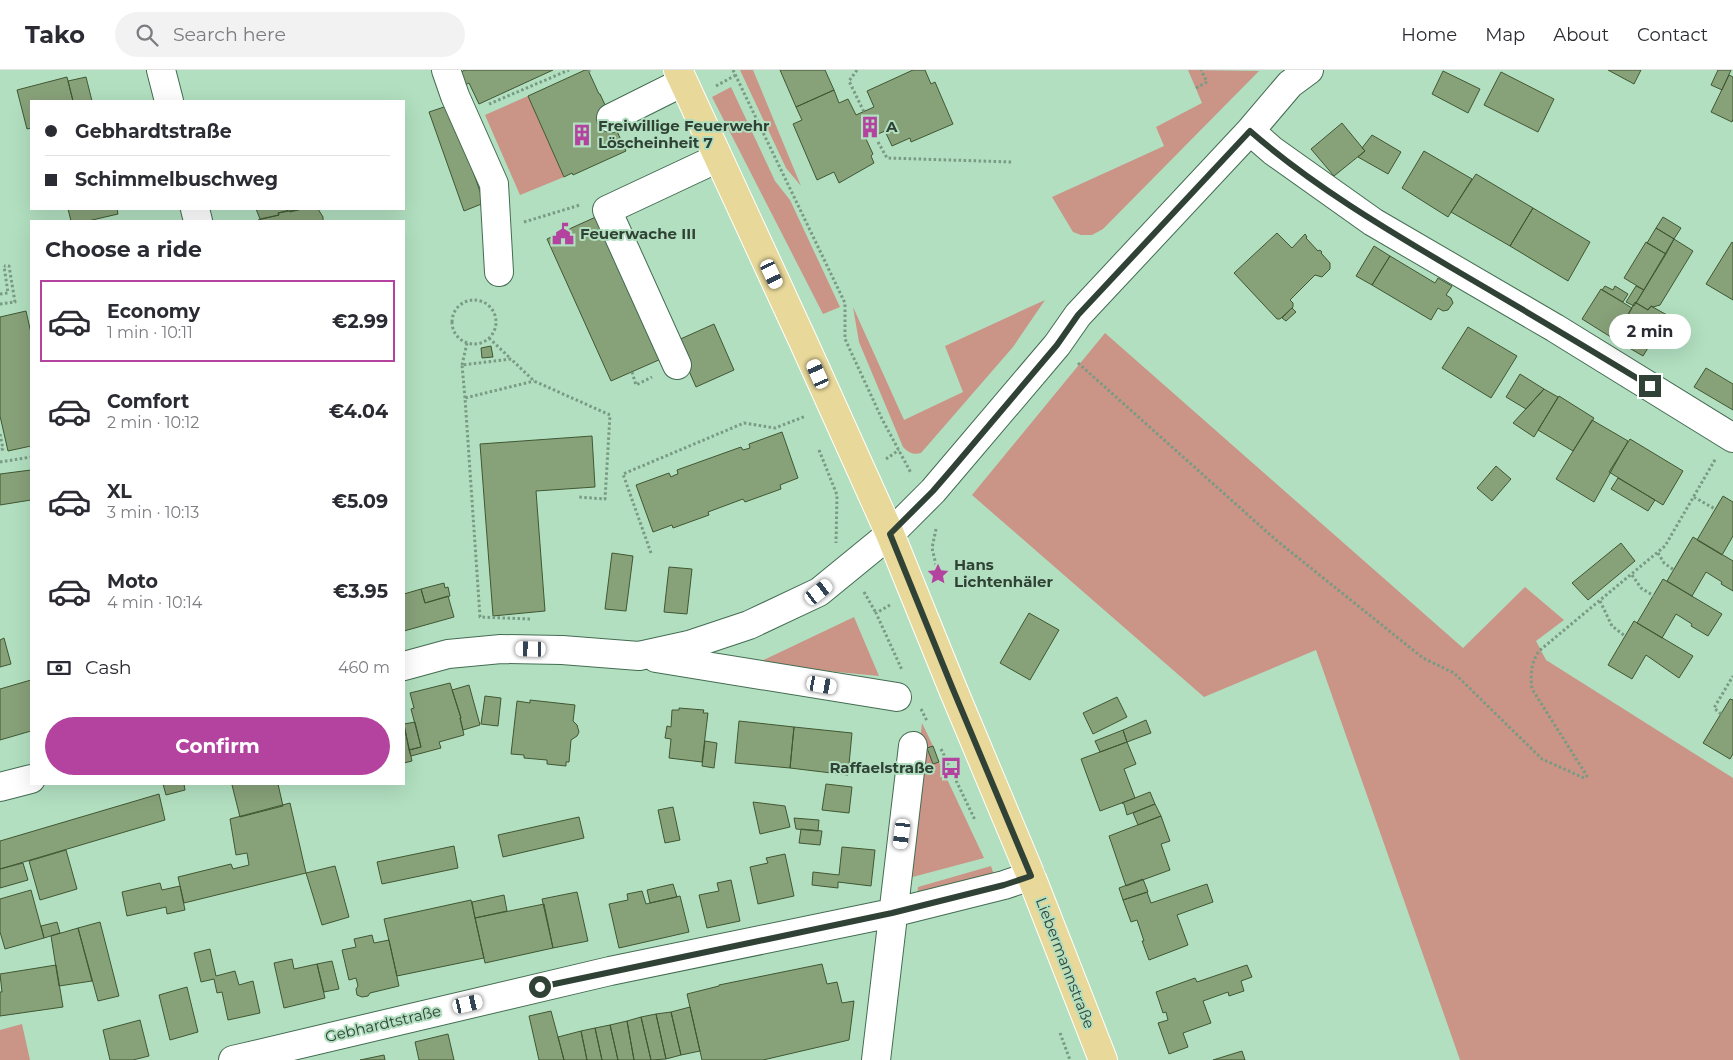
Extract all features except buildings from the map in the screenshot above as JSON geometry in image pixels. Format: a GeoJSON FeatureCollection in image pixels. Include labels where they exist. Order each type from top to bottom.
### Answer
{"type":"FeatureCollection","features":[{"type":"Feature","properties":{"kind":"main road","name":"Liebermannstraße"},"geometry":{"type":"LineString","coordinates":[[680,76],[890,534],[1031,876],[1103,1060]]}},
{"type":"Feature","properties":{"kind":"street"},"geometry":{"type":"LineString","coordinates":[[161,70],[169,100]]}},
{"type":"Feature","properties":{"kind":"street"},"geometry":{"type":"LineString","coordinates":[[446,70],[455,96],[494,184],[499,272]]}},
{"type":"Feature","properties":{"kind":"street"},"geometry":{"type":"LineString","coordinates":[[640,656],[689,645],[749,625],[819,592],[890,534],[952,469],[1057,345],[1078,315],[1250,131],[1290,84],[1309,70]]}},
{"type":"Feature","properties":{"kind":"street"},"geometry":{"type":"LineString","coordinates":[[611,118],[680,76]]}},
{"type":"Feature","properties":{"kind":"street"},"geometry":{"type":"LineString","coordinates":[[1250,131],[1273,151],[1374,222],[1555,328],[1731,436]]}},
{"type":"Feature","properties":{"kind":"street"},"geometry":{"type":"LineString","coordinates":[[677,365],[607,210],[718,158]]}},
{"type":"Feature","properties":{"kind":"street"},"geometry":{"type":"LineString","coordinates":[[405,666],[448,654],[501,648],[562,650],[640,656],[901,686]]}},
{"type":"Feature","properties":{"kind":"street"},"geometry":{"type":"LineString","coordinates":[[876,1060],[892,913],[927,739]]}},
{"type":"Feature","properties":{"kind":"street"},"geometry":{"type":"LineString","coordinates":[[0,787],[30,779]]}},
{"type":"Feature","properties":{"kind":"street","name":"Gebhardtstraße"},"geometry":{"type":"LineString","coordinates":[[233,1060],[601,973],[892,913],[1004,885],[1031,876]]}},
{"type":"Feature","properties":{"kind":"path"},"geometry":{"type":"LineString","coordinates":[[487,105],[569,70]]}},
{"type":"Feature","properties":{"kind":"path"},"geometry":{"type":"LineString","coordinates":[[733,70],[844,303],[845,339],[882,419],[925,499],[937,526],[932,548],[938,574]]}},
{"type":"Feature","properties":{"kind":"path"},"geometry":{"type":"LineString","coordinates":[[857,70],[849,81],[864,112]]}},
{"type":"Feature","properties":{"kind":"path"},"geometry":{"type":"LineString","coordinates":[[1196,88],[1207,82],[1201,70]]}},
{"type":"Feature","properties":{"kind":"path"},"geometry":{"type":"LineString","coordinates":[[878,142],[887,158],[1012,162]]}},
{"type":"Feature","properties":{"kind":"path"},"geometry":{"type":"LineString","coordinates":[[496,227],[528,221],[602,198],[607,210]]}},
{"type":"Feature","properties":{"kind":"path"},"geometry":{"type":"LineString","coordinates":[[0,294],[8,293],[4,266],[8,266],[15,302],[0,304]]}},
{"type":"Feature","properties":{"kind":"path"},"geometry":{"type":"LineString","coordinates":[[467,302],[481,302],[492,311],[496,325],[494,332],[489,338],[476,344],[462,341],[453,330],[453,316],[456,310],[467,302]]}},
{"type":"Feature","properties":{"kind":"path"},"geometry":{"type":"LineString","coordinates":[[489,338],[534,382],[610,414],[605,498],[578,498]]}},
{"type":"Feature","properties":{"kind":"path"},"geometry":{"type":"LineString","coordinates":[[467,343],[462,364],[480,617],[536,620]]}},
{"type":"Feature","properties":{"kind":"path"},"geometry":{"type":"LineString","coordinates":[[1057,345],[1276,540],[1423,658],[1454,673],[1542,759],[1584,778],[1587,776],[1532,689],[1530,675],[1534,659],[1539,651],[1658,554],[1669,540],[1731,436]]}},
{"type":"Feature","properties":{"kind":"path"},"geometry":{"type":"LineString","coordinates":[[462,364],[511,359]]}},
{"type":"Feature","properties":{"kind":"path"},"geometry":{"type":"LineString","coordinates":[[464,398],[534,382]]}},
{"type":"Feature","properties":{"kind":"path"},"geometry":{"type":"LineString","coordinates":[[651,553],[623,474],[744,423],[775,428],[806,416],[809,425]]}},
{"type":"Feature","properties":{"kind":"path"},"geometry":{"type":"LineString","coordinates":[[0,434],[3,449],[0,450]]}},
{"type":"Feature","properties":{"kind":"path"},"geometry":{"type":"LineString","coordinates":[[816,442],[837,495],[836,541],[849,568],[876,613],[901,686],[917,702],[927,739],[978,827]]}},
{"type":"Feature","properties":{"kind":"path"},"geometry":{"type":"LineString","coordinates":[[0,462],[30,457]]}},
{"type":"Feature","properties":{"kind":"path"},"geometry":{"type":"LineString","coordinates":[[1694,497],[1715,509]]}},
{"type":"Feature","properties":{"kind":"path"},"geometry":{"type":"LineString","coordinates":[[1658,554],[1664,563],[1674,570]]}},
{"type":"Feature","properties":{"kind":"path"},"geometry":{"type":"LineString","coordinates":[[1632,575],[1641,588],[1654,596]]}},
{"type":"Feature","properties":{"kind":"path"},"geometry":{"type":"LineString","coordinates":[[876,613],[914,591]]}},
{"type":"Feature","properties":{"kind":"path"},"geometry":{"type":"LineString","coordinates":[[1600,601],[1612,626],[1625,636]]}},
{"type":"Feature","properties":{"kind":"path"},"geometry":{"type":"LineString","coordinates":[[1720,714],[1714,708],[1733,676]]}},
{"type":"Feature","properties":{"kind":"shaded area"},"geometry":{"type":"Polygon","coordinates":[[[740,70],[753,70],[801,186],[786,168],[740,70]]]}},
{"type":"Feature","properties":{"kind":"shaded area"},"geometry":{"type":"Polygon","coordinates":[[[1188,70],[1259,71],[1103,229],[1092,235],[1081,235],[1073,232],[1052,197],[1164,146],[1156,127],[1202,103],[1188,70]]]}},
{"type":"Feature","properties":{"kind":"shaded area"},"geometry":{"type":"Polygon","coordinates":[[[731,87],[775,181],[790,200],[840,307],[823,314],[712,97],[731,87]]]}},
{"type":"Feature","properties":{"kind":"shaded area"},"geometry":{"type":"Polygon","coordinates":[[[528,96],[564,177],[520,195],[485,115],[528,96]]]}},
{"type":"Feature","properties":{"kind":"shaded area"},"geometry":{"type":"Polygon","coordinates":[[[1045,300],[1013,347],[921,453],[916,454],[907,451],[903,447],[859,342],[853,307],[904,420],[963,392],[945,346],[1045,300]]]}},
{"type":"Feature","properties":{"kind":"shaded area"},"geometry":{"type":"Polygon","coordinates":[[[1105,333],[1463,648],[1525,587],[1564,620],[1536,641],[1546,660],[1733,778],[1733,1060],[1460,1060],[1316,650],[1204,697],[972,495],[1105,333]]]}},
{"type":"Feature","properties":{"kind":"shaded area"},"geometry":{"type":"Polygon","coordinates":[[[854,617],[879,676],[755,664],[854,617]]]}},
{"type":"Feature","properties":{"kind":"shaded area"},"geometry":{"type":"Polygon","coordinates":[[[922,723],[933,746],[927,748],[933,764],[939,762],[984,858],[905,879],[922,723]]]}},
{"type":"Feature","properties":{"kind":"shaded area"},"geometry":{"type":"Polygon","coordinates":[[[991,866],[996,881],[917,898],[918,887],[991,866]]]}},
{"type":"Feature","properties":{"kind":"shaded area"},"geometry":{"type":"Polygon","coordinates":[[[22,1024],[30,1060],[0,1060],[0,1030],[22,1024]]]}},
{"type":"Feature","properties":{"kind":"place","name":"A"},"geometry":{"type":"Point","coordinates":[870,127]}},
{"type":"Feature","properties":{"kind":"place","name":"Freiwillige Feuerwehr Löscheinheit 7"},"geometry":{"type":"Point","coordinates":[582,135]}},
{"type":"Feature","properties":{"kind":"place","name":"Feuerwache III"},"geometry":{"type":"Point","coordinates":[563,234]}},
{"type":"Feature","properties":{"kind":"place","name":"Hans Lichtenhäler"},"geometry":{"type":"Point","coordinates":[938,574]}},
{"type":"Feature","properties":{"kind":"place","name":"Raffaelstraße"},"geometry":{"type":"Point","coordinates":[951,768]}},
{"type":"Feature","properties":{"kind":"route"},"geometry":{"type":"LineString","coordinates":[[540,987],[892,913],[1004,885],[1031,876],[890,534],[952,469],[1057,345],[1078,315],[1250,131],[1273,151],[1374,222],[1650,386]]}}]}
